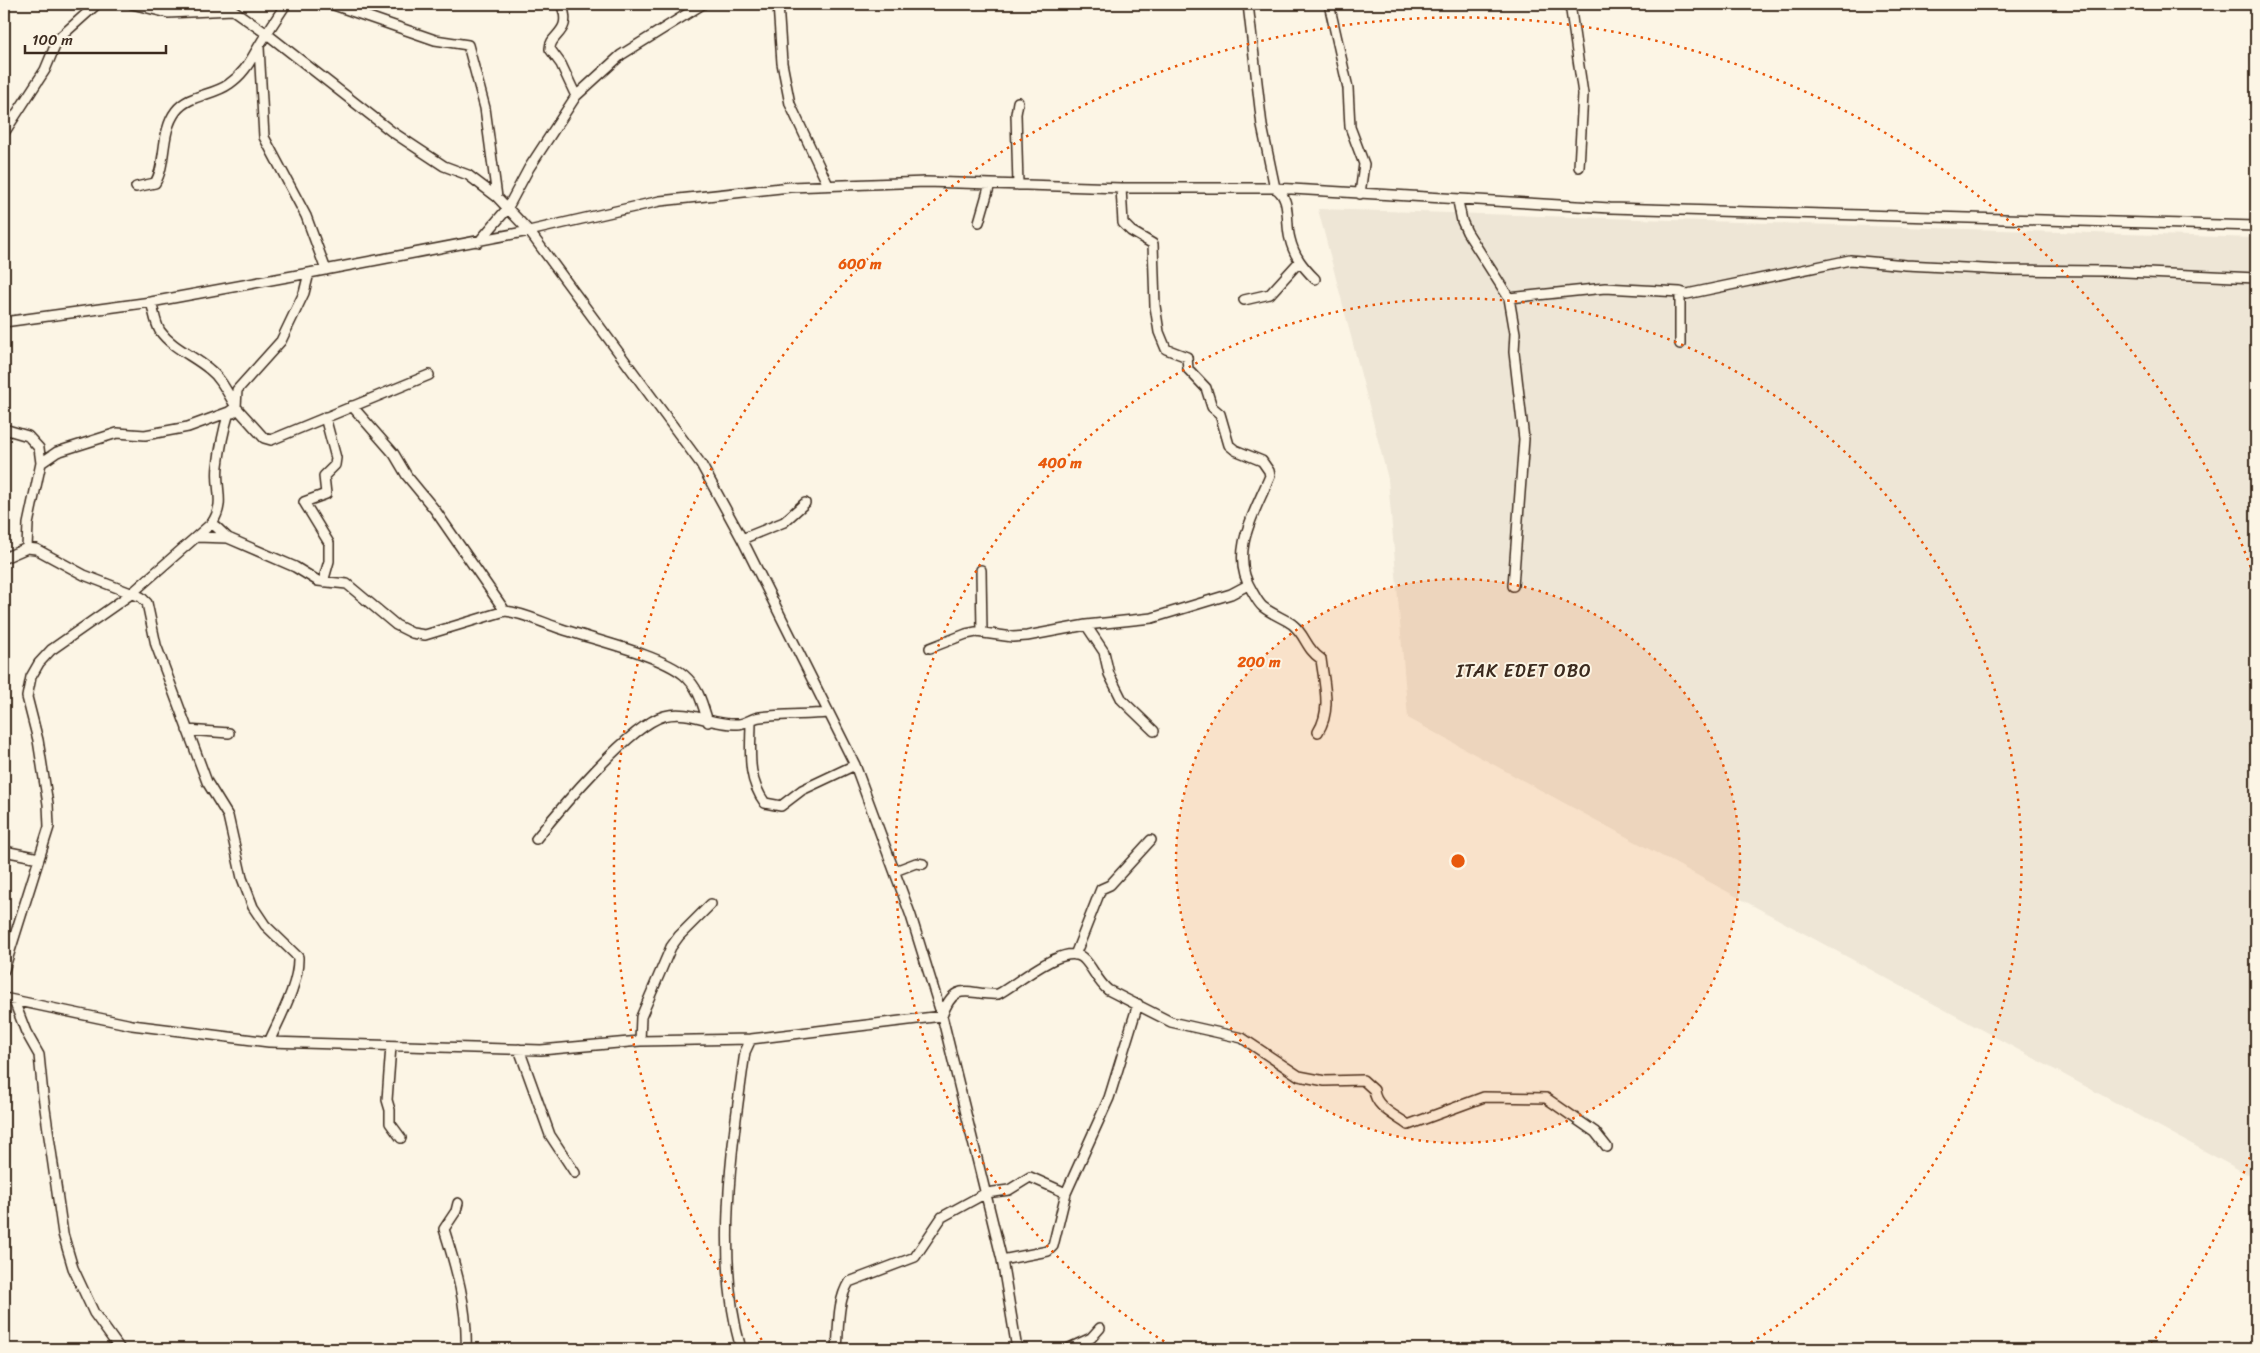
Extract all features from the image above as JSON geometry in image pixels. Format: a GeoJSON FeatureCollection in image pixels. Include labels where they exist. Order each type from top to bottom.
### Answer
{"type":"FeatureCollection","features":[{"type":"Feature","properties":{"kind":"street"},"geometry":{"type":"LineString","coordinates":[[4,133],[45,70],[58,39],[97,4]]}},
{"type":"Feature","properties":{"kind":"street"},"geometry":{"type":"LineString","coordinates":[[132,4],[168,12],[230,7],[391,131],[444,166],[468,175],[498,197],[530,231],[702,464],[742,539],[855,765],[895,871],[942,1016],[1002,1260],[1017,1349]]}},
{"type":"Feature","properties":{"kind":"street"},"geometry":{"type":"LineString","coordinates":[[136,187],[155,184],[159,177],[162,149],[172,116],[178,109],[196,97],[232,83],[249,66],[258,46],[286,4]]}},
{"type":"Feature","properties":{"kind":"street"},"geometry":{"type":"LineString","coordinates":[[331,4],[435,40],[468,45],[484,108],[498,197]]}},
{"type":"Feature","properties":{"kind":"street"},"geometry":{"type":"LineString","coordinates":[[561,4],[565,11],[565,23],[559,35],[550,45],[550,49],[561,64],[576,96]]}},
{"type":"Feature","properties":{"kind":"street"},"geometry":{"type":"LineString","coordinates":[[479,242],[507,208],[528,168],[576,96],[621,55],[689,7],[703,4]]}},
{"type":"Feature","properties":{"kind":"street"},"geometry":{"type":"LineString","coordinates":[[778,4],[782,63],[790,104],[828,186]]}},
{"type":"Feature","properties":{"kind":"street"},"geometry":{"type":"LineString","coordinates":[[1248,4],[1262,126],[1275,188],[1285,198],[1290,240],[1300,262],[1315,279]]}},
{"type":"Feature","properties":{"kind":"street"},"geometry":{"type":"LineString","coordinates":[[1329,4],[1348,88],[1350,127],[1364,164],[1360,194]]}},
{"type":"Feature","properties":{"kind":"street"},"geometry":{"type":"LineString","coordinates":[[1570,4],[1583,94],[1579,167]]}},
{"type":"Feature","properties":{"kind":"street"},"geometry":{"type":"LineString","coordinates":[[258,46],[264,137],[306,216],[326,270]]}},
{"type":"Feature","properties":{"kind":"street"},"geometry":{"type":"LineString","coordinates":[[1018,102],[1016,114],[1018,185]]}},
{"type":"Feature","properties":{"kind":"street"},"geometry":{"type":"LineString","coordinates":[[4,322],[150,302],[309,274],[479,242],[660,201],[790,187],[926,182],[1121,188],[1275,188],[1458,201],[1610,208],[2256,226]]}},
{"type":"Feature","properties":{"kind":"street"},"geometry":{"type":"LineString","coordinates":[[979,222],[990,184]]}},
{"type":"Feature","properties":{"kind":"street"},"geometry":{"type":"LineString","coordinates":[[1121,188],[1123,223],[1131,231],[1153,244],[1155,306],[1160,332],[1166,349],[1187,357],[1188,369],[1206,388],[1212,407],[1220,414],[1229,444],[1236,450],[1262,461],[1269,471],[1270,476],[1243,541],[1241,552],[1248,585],[1263,606],[1293,625],[1301,633],[1310,651],[1321,659],[1327,710],[1325,721],[1318,732]]}},
{"type":"Feature","properties":{"kind":"street"},"geometry":{"type":"LineString","coordinates":[[1458,201],[1462,221],[1467,232],[1509,298],[1524,439],[1512,586]]}},
{"type":"Feature","properties":{"kind":"street"},"geometry":{"type":"LineString","coordinates":[[1509,298],[1605,288],[1680,292],[1686,294],[1850,260],[2003,270],[2104,271],[2256,278]]}},
{"type":"Feature","properties":{"kind":"street"},"geometry":{"type":"LineString","coordinates":[[1244,300],[1270,294],[1300,262]]}},
{"type":"Feature","properties":{"kind":"street"},"geometry":{"type":"LineString","coordinates":[[4,970],[49,827],[48,804],[38,740],[27,697],[31,677],[39,663],[51,650],[131,594],[212,523],[218,515],[221,502],[217,480],[218,467],[237,390],[281,342],[304,293],[309,274]]}},
{"type":"Feature","properties":{"kind":"street"},"geometry":{"type":"LineString","coordinates":[[1680,292],[1680,344]]}},
{"type":"Feature","properties":{"kind":"street"},"geometry":{"type":"LineString","coordinates":[[150,302],[159,329],[183,352],[209,368],[218,377],[232,409],[244,416],[267,440],[428,375]]}},
{"type":"Feature","properties":{"kind":"street"},"geometry":{"type":"LineString","coordinates":[[352,406],[394,454],[407,476],[435,510],[505,610]]}},
{"type":"Feature","properties":{"kind":"street"},"geometry":{"type":"LineString","coordinates":[[44,460],[57,452],[117,434],[145,435],[188,427],[232,409]]}},
{"type":"Feature","properties":{"kind":"street"},"geometry":{"type":"LineString","coordinates":[[324,582],[329,560],[329,543],[304,502],[326,494],[324,476],[334,465],[336,458],[325,417]]}},
{"type":"Feature","properties":{"kind":"street"},"geometry":{"type":"LineString","coordinates":[[4,429],[28,436],[39,448],[44,460],[28,524],[27,548]]}},
{"type":"Feature","properties":{"kind":"street"},"geometry":{"type":"LineString","coordinates":[[742,539],[784,522],[805,503]]}},
{"type":"Feature","properties":{"kind":"street"},"geometry":{"type":"LineString","coordinates":[[212,523],[228,538],[295,567],[318,581],[347,584],[396,625],[419,634],[425,635],[505,610],[516,612],[555,627],[667,663],[684,676],[700,693],[708,722]]}},
{"type":"Feature","properties":{"kind":"street"},"geometry":{"type":"LineString","coordinates":[[196,537],[228,538]]}},
{"type":"Feature","properties":{"kind":"street"},"geometry":{"type":"LineString","coordinates":[[4,558],[27,548],[36,549],[84,575],[141,597],[147,603],[156,645],[187,730],[207,782],[228,816],[242,878],[253,907],[265,925],[298,957],[298,966],[294,980],[269,1042]]}},
{"type":"Feature","properties":{"kind":"street"},"geometry":{"type":"LineString","coordinates":[[981,570],[982,632]]}},
{"type":"Feature","properties":{"kind":"street"},"geometry":{"type":"LineString","coordinates":[[930,648],[966,634],[982,632],[1013,637],[1152,618],[1231,594],[1248,585]]}},
{"type":"Feature","properties":{"kind":"street"},"geometry":{"type":"LineString","coordinates":[[1086,626],[1104,652],[1110,674],[1122,700],[1154,731]]}},
{"type":"Feature","properties":{"kind":"street"},"geometry":{"type":"LineString","coordinates":[[536,839],[562,807],[624,743],[653,720],[678,713],[695,715],[708,722],[739,725],[759,717],[828,713]]}},
{"type":"Feature","properties":{"kind":"street"},"geometry":{"type":"LineString","coordinates":[[751,720],[751,777],[757,792],[766,803],[781,806],[802,790],[855,765]]}},
{"type":"Feature","properties":{"kind":"street"},"geometry":{"type":"LineString","coordinates":[[187,730],[230,733]]}},
{"type":"Feature","properties":{"kind":"street"},"geometry":{"type":"LineString","coordinates":[[1075,955],[1101,889],[1110,885],[1152,840]]}},
{"type":"Feature","properties":{"kind":"street"},"geometry":{"type":"LineString","coordinates":[[4,852],[39,858]]}},
{"type":"Feature","properties":{"kind":"street"},"geometry":{"type":"LineString","coordinates":[[895,871],[916,863],[923,864]]}},
{"type":"Feature","properties":{"kind":"street"},"geometry":{"type":"LineString","coordinates":[[640,1041],[641,1016],[671,947],[679,936],[711,904]]}},
{"type":"Feature","properties":{"kind":"street"},"geometry":{"type":"LineString","coordinates":[[942,1016],[950,998],[956,993],[973,991],[998,994],[1025,975],[1058,958],[1075,955],[1083,957],[1100,982],[1108,990],[1171,1022],[1242,1038],[1299,1076],[1325,1081],[1363,1080],[1374,1090],[1374,1097],[1382,1106],[1408,1125],[1484,1097],[1546,1098],[1595,1132],[1607,1147]]}},
{"type":"Feature","properties":{"kind":"street"},"geometry":{"type":"LineString","coordinates":[[4,998],[132,1025],[269,1042],[541,1050],[640,1041],[751,1039],[942,1016]]}},
{"type":"Feature","properties":{"kind":"street"},"geometry":{"type":"LineString","coordinates":[[14,1001],[26,1032],[39,1056],[42,1096],[63,1234],[73,1268],[94,1313],[120,1349]]}},
{"type":"Feature","properties":{"kind":"street"},"geometry":{"type":"LineString","coordinates":[[1002,1260],[1037,1255],[1048,1251],[1053,1246],[1066,1193],[1109,1098],[1138,1004]]}},
{"type":"Feature","properties":{"kind":"street"},"geometry":{"type":"LineString","coordinates":[[741,1349],[730,1298],[728,1258],[730,1174],[745,1052],[751,1039]]}},
{"type":"Feature","properties":{"kind":"street"},"geometry":{"type":"LineString","coordinates":[[391,1046],[387,1100],[391,1125],[401,1138]]}},
{"type":"Feature","properties":{"kind":"street"},"geometry":{"type":"LineString","coordinates":[[518,1049],[550,1135],[575,1174]]}},
{"type":"Feature","properties":{"kind":"street"},"geometry":{"type":"LineString","coordinates":[[837,1349],[840,1304],[843,1292],[849,1282],[915,1257],[942,1217],[986,1193],[1009,1190],[1030,1177],[1066,1193]]}},
{"type":"Feature","properties":{"kind":"street"},"geometry":{"type":"LineString","coordinates":[[458,1203],[456,1211],[444,1229],[458,1274],[467,1336],[466,1349]]}},
{"type":"Feature","properties":{"kind":"street"},"geometry":{"type":"LineString","coordinates":[[1067,1349],[1091,1338],[1100,1328]]}},
{"type":"Feature","properties":{"kind":"shaded area"},"geometry":{"type":"Polygon","coordinates":[[[1318,209],[2256,238],[2256,1179],[1408,718],[1388,479],[1318,209]]]}},
{"type":"Feature","properties":{"kind":"district","name":"ITAK EDET OBO"},"geometry":{"type":"Point","coordinates":[1524,671]}}]}
